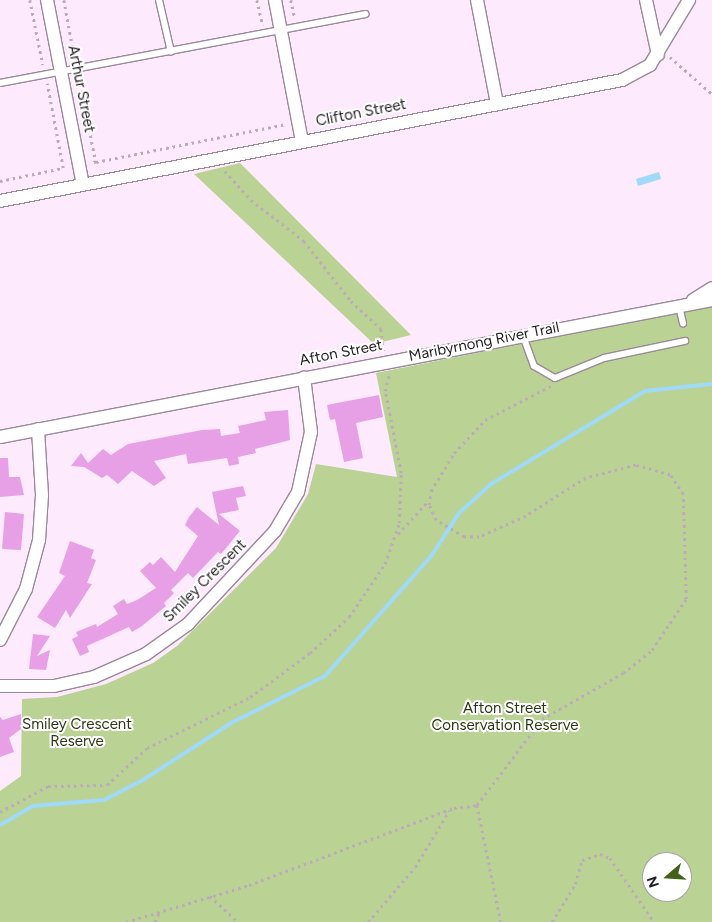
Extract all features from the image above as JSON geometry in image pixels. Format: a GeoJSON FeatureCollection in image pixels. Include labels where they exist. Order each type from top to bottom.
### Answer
{"type":"FeatureCollection","features":[{"type":"Feature","properties":{"kind":"street","name":"Arthur Street"},"geometry":{"type":"LineString","coordinates":[[47,0],[83,184]]}},
{"type":"Feature","properties":{"kind":"street"},"geometry":{"type":"LineString","coordinates":[[275,0],[302,141]]}},
{"type":"Feature","properties":{"kind":"street"},"geometry":{"type":"LineString","coordinates":[[477,0],[497,104]]}},
{"type":"Feature","properties":{"kind":"street"},"geometry":{"type":"LineString","coordinates":[[646,0],[664,56]]}},
{"type":"Feature","properties":{"kind":"street","name":"Clifton Street"},"geometry":{"type":"LineString","coordinates":[[0,201],[636,76],[664,56],[689,0]]}},
{"type":"Feature","properties":{"kind":"street"},"geometry":{"type":"LineString","coordinates":[[684,303],[712,288]]}},
{"type":"Feature","properties":{"kind":"street"},"geometry":{"type":"LineString","coordinates":[[684,303],[712,300]]}},
{"type":"Feature","properties":{"kind":"street","name":"Afton Street"},"geometry":{"type":"LineString","coordinates":[[0,436],[684,303]]}},
{"type":"Feature","properties":{"kind":"street","name":"Smiley Crescent"},"geometry":{"type":"LineString","coordinates":[[0,686],[54,686],[94,677],[146,654],[188,624],[275,531],[298,492],[311,432],[304,377]]}},
{"type":"Feature","properties":{"kind":"street"},"geometry":{"type":"LineString","coordinates":[[0,640],[26,589],[39,540],[42,494],[38,430]]}},
{"type":"Feature","properties":{"kind":"lane"},"geometry":{"type":"LineString","coordinates":[[159,0],[171,52]]}},
{"type":"Feature","properties":{"kind":"lane"},"geometry":{"type":"LineString","coordinates":[[0,83],[281,33],[366,14]]}},
{"type":"Feature","properties":{"kind":"lane"},"geometry":{"type":"LineString","coordinates":[[683,324],[684,303]]}},
{"type":"Feature","properties":{"kind":"lane"},"geometry":{"type":"LineString","coordinates":[[523,335],[534,366],[561,378],[604,358],[686,341]]}},
{"type":"Feature","properties":{"kind":"path"},"geometry":{"type":"LineString","coordinates":[[30,0],[63,168]]}},
{"type":"Feature","properties":{"kind":"path"},"geometry":{"type":"LineString","coordinates":[[64,0],[96,162]]}},
{"type":"Feature","properties":{"kind":"path"},"geometry":{"type":"LineString","coordinates":[[257,0],[262,23],[281,33],[295,21],[291,0]]}},
{"type":"Feature","properties":{"kind":"path"},"geometry":{"type":"LineString","coordinates":[[664,56],[712,94]]}},
{"type":"Feature","properties":{"kind":"path"},"geometry":{"type":"LineString","coordinates":[[0,181],[285,125],[288,119]]}},
{"type":"Feature","properties":{"kind":"path"},"geometry":{"type":"LineString","coordinates":[[0,812],[48,786],[108,785],[146,748],[250,697],[310,653],[349,617],[385,564],[397,535],[401,478],[385,391],[389,376],[383,362],[386,340],[381,330],[351,301],[292,227],[251,200],[225,171]]}},
{"type":"Feature","properties":{"kind":"path","name":"Maribyrnong River Trail"},"geometry":{"type":"LineString","coordinates":[[389,376],[396,371]]}},
{"type":"Feature","properties":{"kind":"path"},"geometry":{"type":"LineString","coordinates":[[397,535],[429,500],[438,476],[474,430],[498,411],[561,378]]}},
{"type":"Feature","properties":{"kind":"path"},"geometry":{"type":"LineString","coordinates":[[126,922],[138,915],[158,912],[210,896],[450,810],[477,805],[542,719],[623,673],[652,650],[686,599],[688,549],[683,494],[670,474],[636,465],[586,478],[487,535],[464,537],[440,524],[429,500]]}},
{"type":"Feature","properties":{"kind":"path"},"geometry":{"type":"LineString","coordinates":[[477,805],[501,922]]}},
{"type":"Feature","properties":{"kind":"path"},"geometry":{"type":"LineString","coordinates":[[368,922],[414,867],[450,810]]}},
{"type":"Feature","properties":{"kind":"path"},"geometry":{"type":"LineString","coordinates":[[552,922],[575,884],[582,860],[600,854],[610,858],[654,922]]}},
{"type":"Feature","properties":{"kind":"path"},"geometry":{"type":"LineString","coordinates":[[210,896],[238,922]]}},
{"type":"Feature","properties":{"kind":"path"},"geometry":{"type":"LineString","coordinates":[[155,922],[158,912]]}},
{"type":"Feature","properties":{"kind":"green space"},"geometry":{"type":"Polygon","coordinates":[[[240,163],[411,335],[374,344],[194,174],[240,163]]]}},
{"type":"Feature","properties":{"kind":"green space","name":"Afton Street Conservation Reserve"},"geometry":{"type":"Polygon","coordinates":[[[712,306],[712,922],[0,922],[0,791],[21,776],[22,699],[57,697],[106,684],[153,663],[177,646],[276,548],[308,494],[316,464],[397,477],[376,373],[712,306]]]}},
{"type":"Feature","properties":{"kind":"water"},"geometry":{"type":"Polygon","coordinates":[[[659,172],[661,179],[638,186],[636,179],[659,172]]]}},
{"type":"Feature","properties":{"kind":"building"},"geometry":{"type":"Polygon","coordinates":[[[379,395],[383,417],[356,423],[363,458],[344,462],[335,419],[330,420],[327,405],[379,395]]]}},
{"type":"Feature","properties":{"kind":"building"},"geometry":{"type":"Polygon","coordinates":[[[288,410],[290,440],[255,449],[256,453],[238,457],[239,464],[229,466],[227,458],[188,464],[186,454],[154,461],[166,478],[154,486],[132,471],[118,484],[107,475],[102,478],[84,467],[71,466],[81,453],[88,463],[103,449],[111,455],[128,444],[202,430],[220,429],[221,436],[240,433],[238,426],[266,420],[264,412],[288,410]]]}},
{"type":"Feature","properties":{"kind":"building"},"geometry":{"type":"Polygon","coordinates":[[[0,458],[8,458],[9,477],[20,477],[24,495],[0,497],[0,458]]]}},
{"type":"Feature","properties":{"kind":"building"},"geometry":{"type":"Polygon","coordinates":[[[243,486],[246,496],[236,498],[239,510],[219,514],[240,531],[221,554],[218,552],[193,578],[188,573],[171,590],[174,593],[164,603],[166,606],[142,626],[132,632],[129,627],[87,646],[89,652],[80,656],[72,639],[78,636],[76,632],[96,624],[97,627],[118,614],[113,606],[124,599],[127,604],[156,588],[140,571],[150,562],[153,565],[161,557],[175,572],[198,536],[185,525],[189,517],[197,507],[219,525],[212,492],[243,486]]]}},
{"type":"Feature","properties":{"kind":"building"},"geometry":{"type":"Polygon","coordinates":[[[5,512],[24,514],[21,550],[2,549],[5,512]]]}},
{"type":"Feature","properties":{"kind":"building"},"geometry":{"type":"Polygon","coordinates":[[[70,541],[94,550],[91,558],[96,560],[87,583],[92,584],[70,618],[66,610],[55,628],[37,617],[65,576],[59,573],[70,541]]]}},
{"type":"Feature","properties":{"kind":"building"},"geometry":{"type":"Polygon","coordinates":[[[33,634],[50,636],[37,656],[50,650],[46,670],[29,669],[33,634]]]}},
{"type":"Feature","properties":{"kind":"building"},"geometry":{"type":"Polygon","coordinates":[[[21,714],[21,729],[9,738],[14,752],[0,757],[0,717],[3,720],[21,714]]]}},
{"type":"Feature","properties":{"kind":"waterway"},"geometry":{"type":"LineString","coordinates":[[0,825],[33,806],[104,800],[143,780],[231,723],[325,676],[432,555],[459,513],[491,484],[645,391],[712,384]]}},
{"type":"Feature","properties":{"kind":"park label","name":"Smiley Crescent Reserve"},"geometry":{"type":"Point","coordinates":[77,732]}}]}
